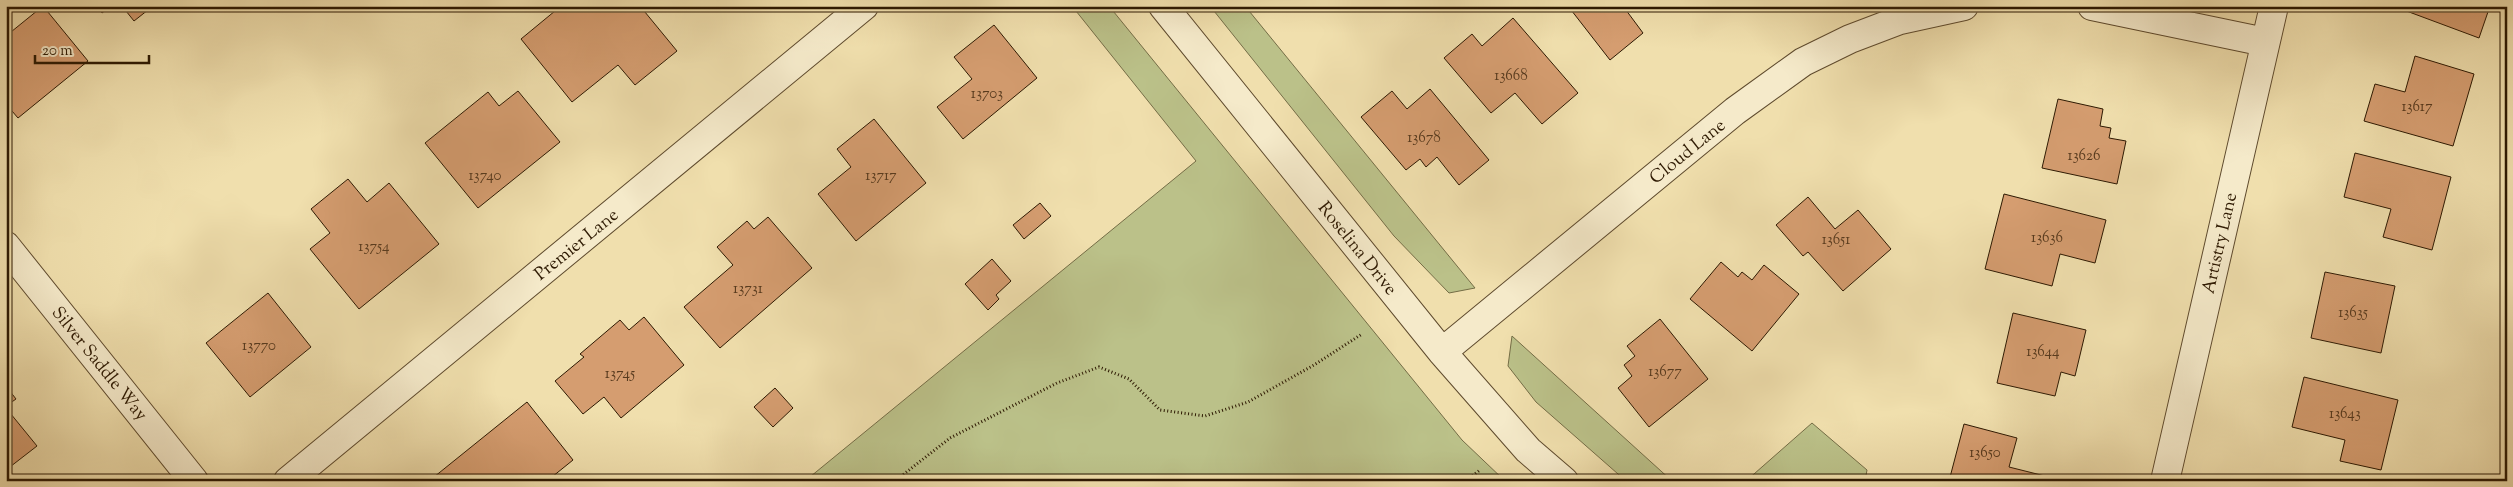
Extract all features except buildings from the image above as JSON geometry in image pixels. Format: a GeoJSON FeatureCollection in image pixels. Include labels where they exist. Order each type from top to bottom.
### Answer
{"type":"FeatureCollection","features":[{"type":"Feature","properties":{"kind":"street","name":"Premier Lane"},"geometry":{"type":"LineString","coordinates":[[288,481],[864,6]]}},
{"type":"Feature","properties":{"kind":"street","name":"Roselina Drive"},"geometry":{"type":"LineString","coordinates":[[1163,6],[1442,352],[1528,450],[1564,481]]}},
{"type":"Feature","properties":{"kind":"street","name":"Cloud Lane"},"geometry":{"type":"LineString","coordinates":[[1442,352],[1735,111],[1803,62],[1850,39],[1900,20],[1964,6]]}},
{"type":"Feature","properties":{"kind":"street"},"geometry":{"type":"LineString","coordinates":[[2092,6],[2265,42]]}},
{"type":"Feature","properties":{"kind":"street","name":"Artistry Lane"},"geometry":{"type":"LineString","coordinates":[[2164,481],[2274,6]]}},
{"type":"Feature","properties":{"kind":"street","name":"Silver Saddle Way"},"geometry":{"type":"LineString","coordinates":[[6,246],[194,481]]}},
{"type":"Feature","properties":{"kind":"path"},"geometry":{"type":"LineString","coordinates":[[896,481],[950,438],[1057,383],[1098,367],[1129,379],[1160,410],[1205,416],[1248,402],[1314,366],[1362,334]]}},
{"type":"Feature","properties":{"kind":"path"},"geometry":{"type":"LineString","coordinates":[[1460,481],[1468,480],[1480,470]]}},
{"type":"Feature","properties":{"kind":"green space"},"geometry":{"type":"Polygon","coordinates":[[[1072,6],[1109,6],[1462,440],[1505,481],[805,481],[1196,161],[1072,6]]]}},
{"type":"Feature","properties":{"kind":"green space"},"geometry":{"type":"Polygon","coordinates":[[[1210,6],[1245,6],[1475,288],[1449,293],[1394,236],[1210,6]]]}},
{"type":"Feature","properties":{"kind":"green space"},"geometry":{"type":"Polygon","coordinates":[[[1512,336],[1672,481],[1626,481],[1536,402],[1508,366],[1512,336]]]}},
{"type":"Feature","properties":{"kind":"green space"},"geometry":{"type":"Polygon","coordinates":[[[1812,423],[1867,470],[1865,481],[1746,481],[1812,423]]]}}]}
